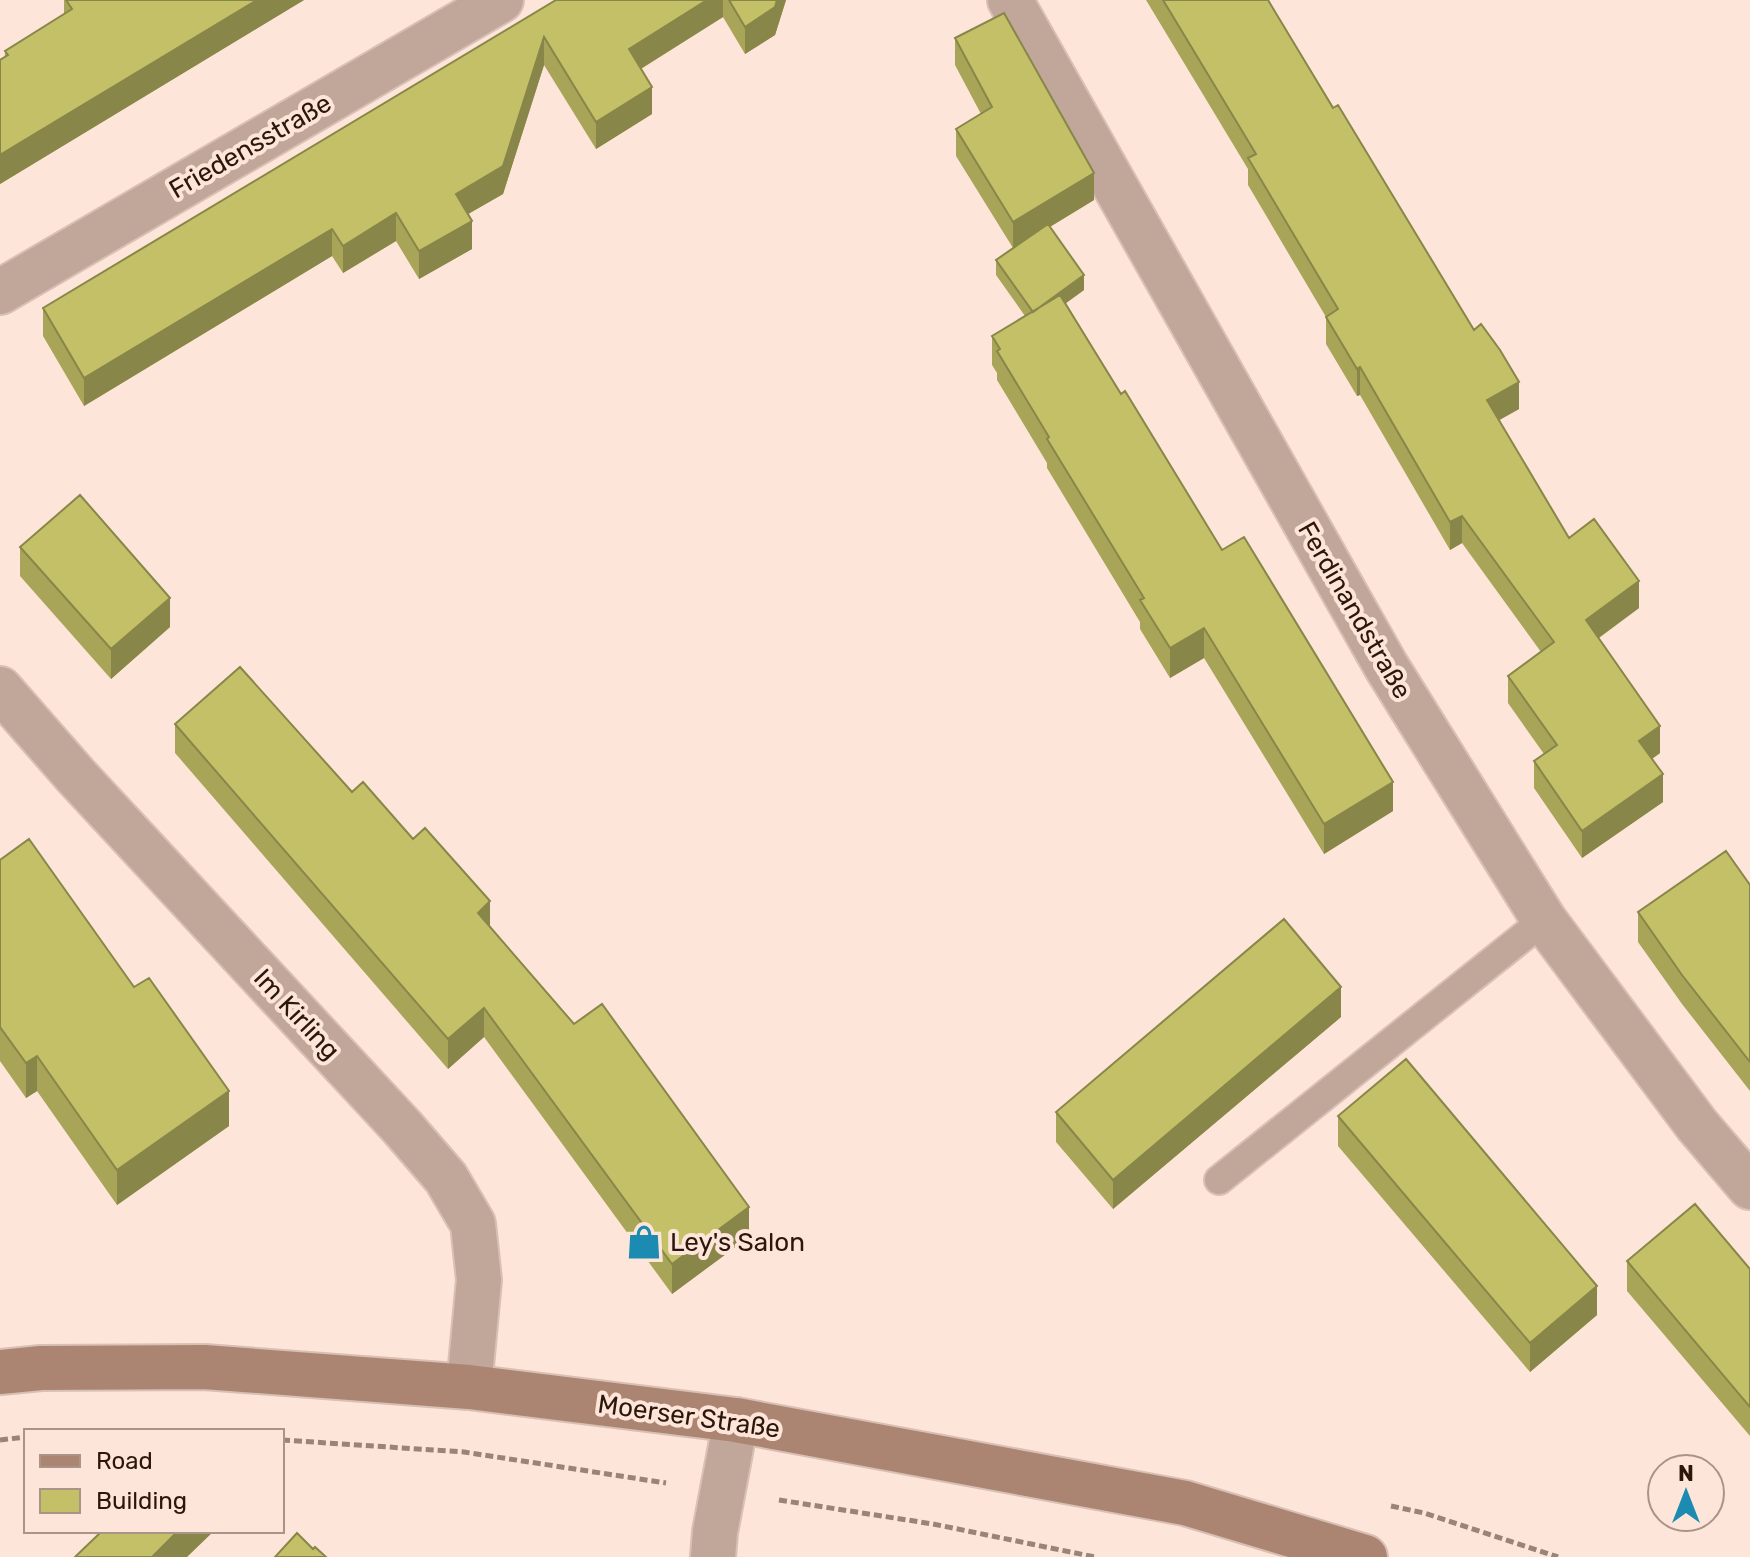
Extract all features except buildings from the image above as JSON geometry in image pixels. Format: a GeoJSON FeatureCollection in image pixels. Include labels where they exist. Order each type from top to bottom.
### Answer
{"type":"FeatureCollection","features":[{"type":"Feature","properties":{"kind":"main road","name":"Moerser Straße"},"geometry":{"type":"LineString","coordinates":[[0,1372],[41,1368],[204,1367],[469,1387],[736,1420],[1185,1503],[1365,1557]]}},
{"type":"Feature","properties":{"kind":"street","name":"Friedensstraße"},"geometry":{"type":"LineString","coordinates":[[0,292],[501,0]]}},
{"type":"Feature","properties":{"kind":"street","name":"Ferdinandstraße"},"geometry":{"type":"LineString","coordinates":[[1010,0],[1386,666],[1544,920],[1697,1125],[1750,1187]]}},
{"type":"Feature","properties":{"kind":"street","name":"Im Kirling"},"geometry":{"type":"LineString","coordinates":[[0,689],[76,776],[446,1178],[473,1224],[479,1280],[469,1387]]}},
{"type":"Feature","properties":{"kind":"street"},"geometry":{"type":"LineString","coordinates":[[713,1557],[736,1420]]}},
{"type":"Feature","properties":{"kind":"lane"},"geometry":{"type":"LineString","coordinates":[[1219,1180],[1544,920]]}},
{"type":"Feature","properties":{"kind":"path"},"geometry":{"type":"LineString","coordinates":[[0,1440],[24,1437]]}},
{"type":"Feature","properties":{"kind":"place","name":"Ley's Salon"},"geometry":{"type":"Point","coordinates":[644,1242]}}]}
